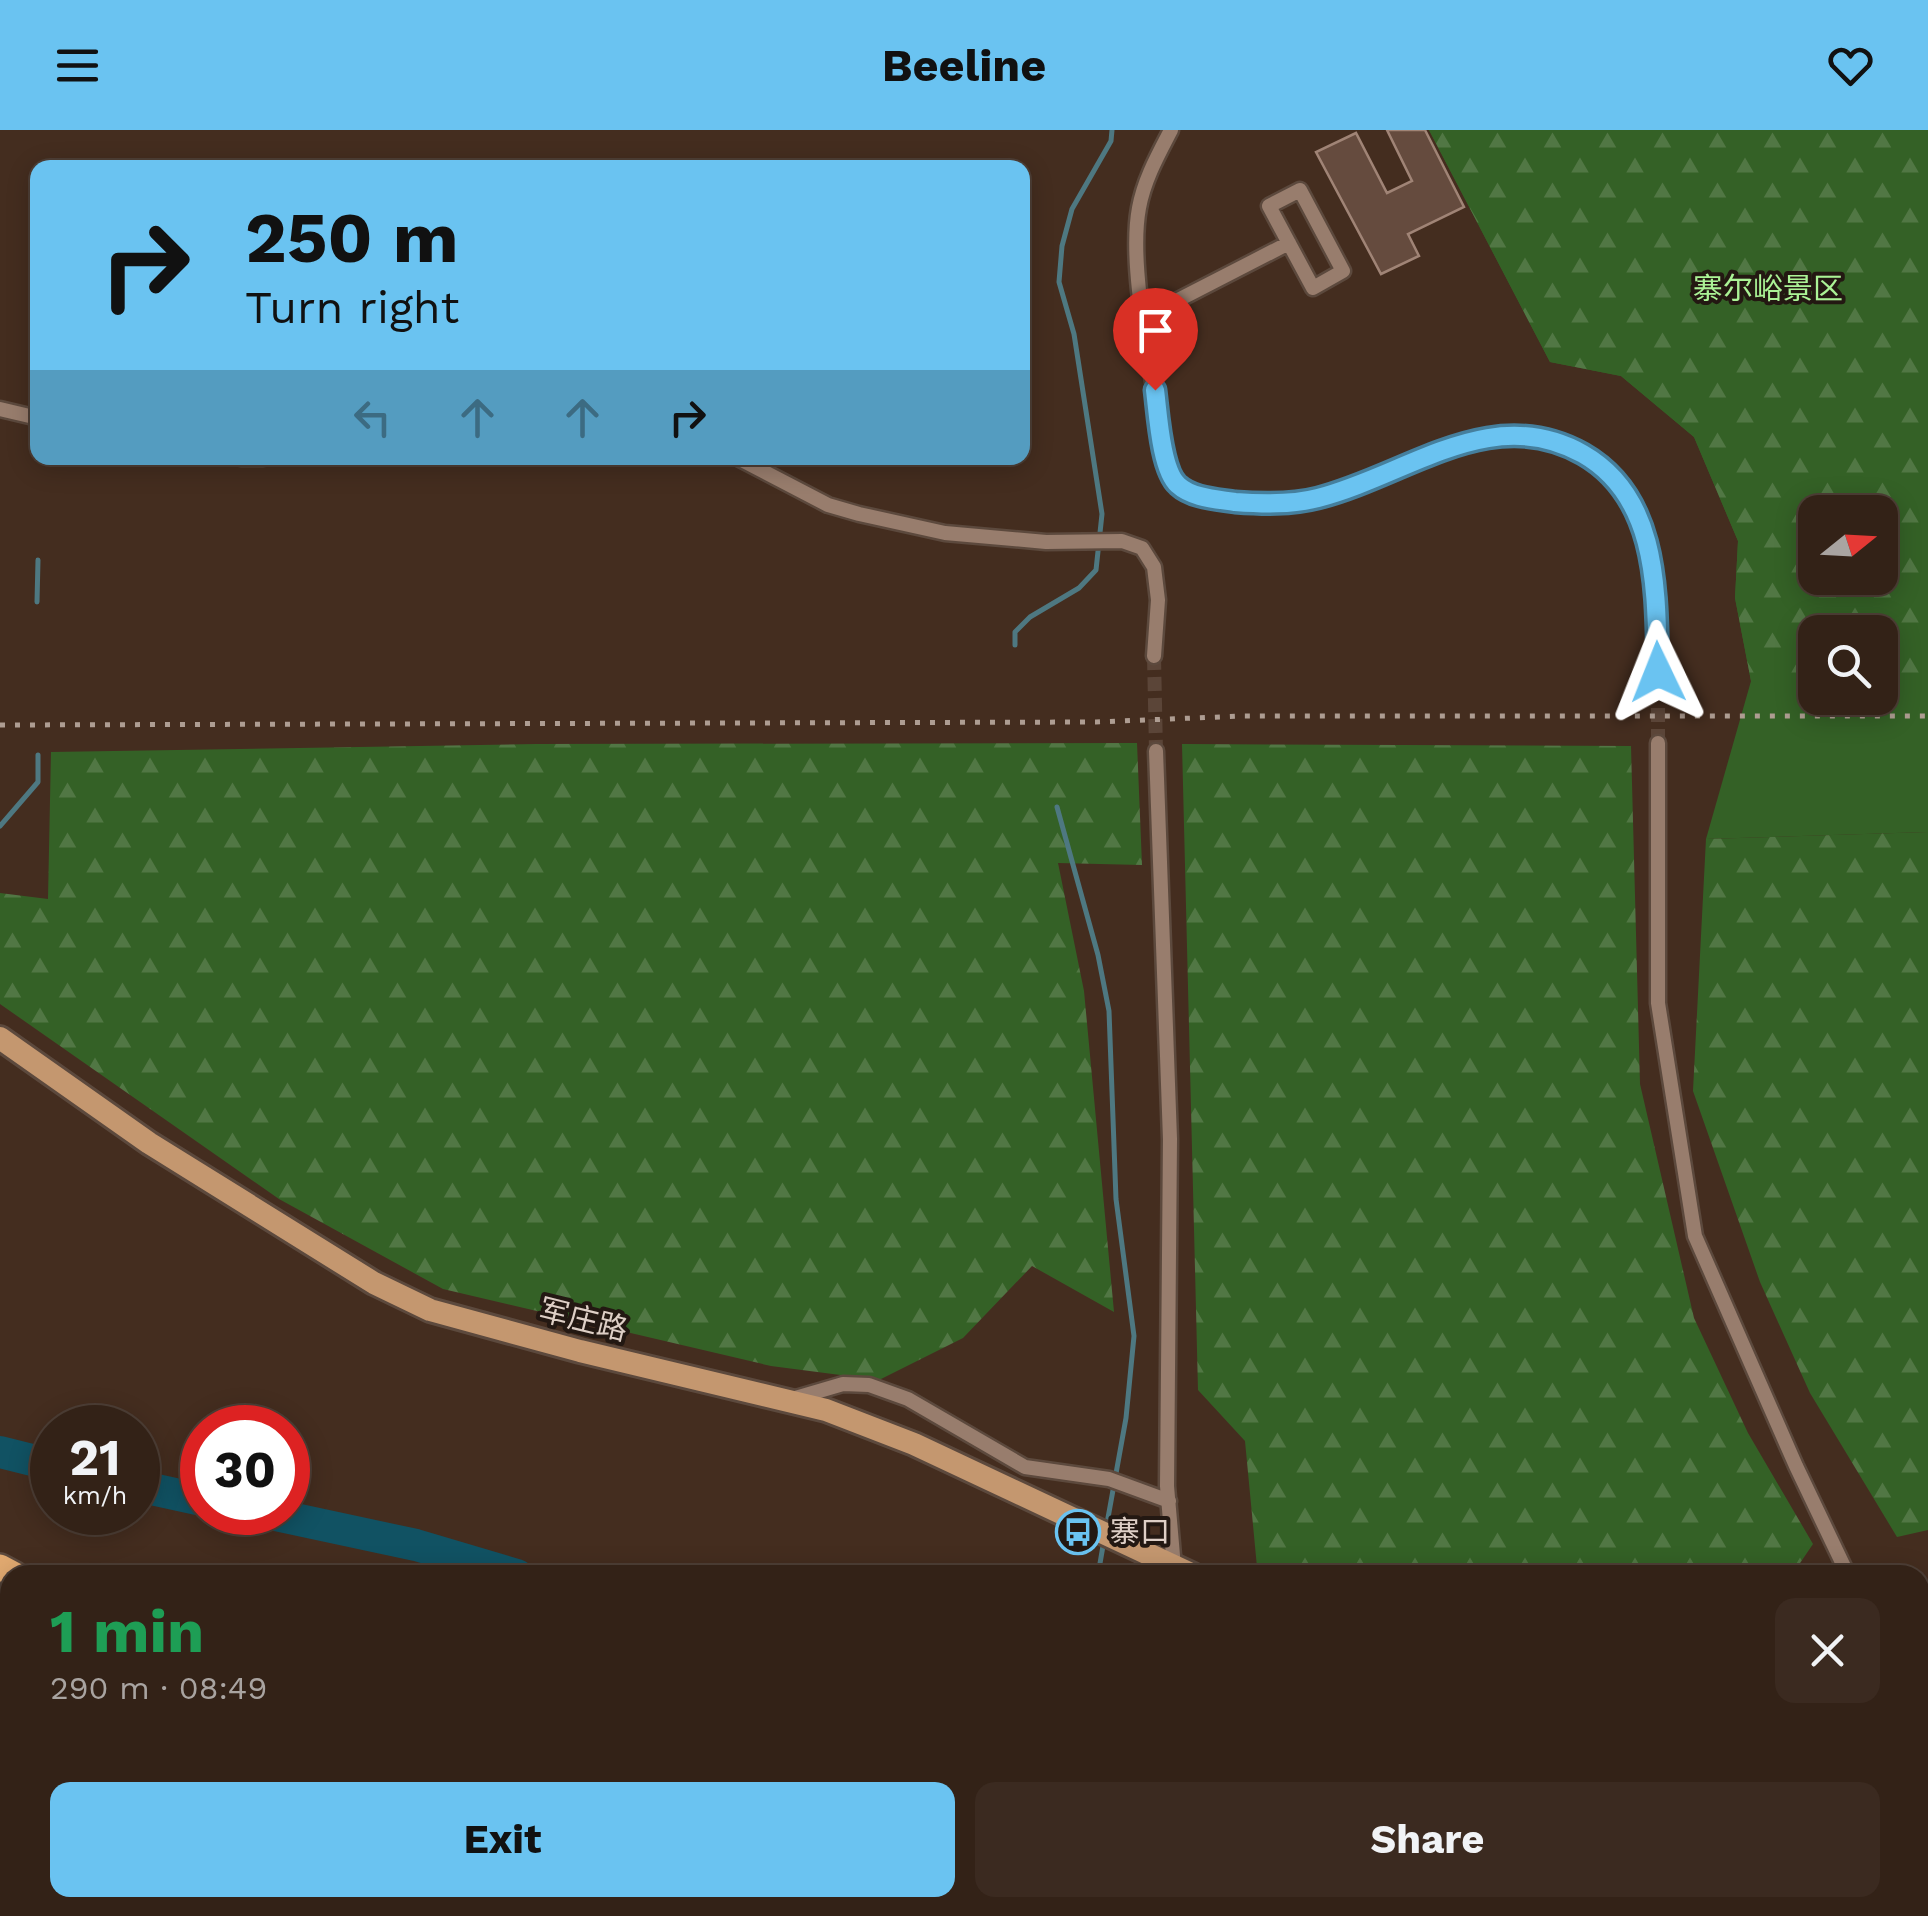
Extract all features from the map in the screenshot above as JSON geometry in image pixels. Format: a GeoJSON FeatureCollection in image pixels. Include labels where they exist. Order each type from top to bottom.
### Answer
{"type":"FeatureCollection","features":[{"type":"Feature","properties":{"kind":"main road","name":"军庄路"},"geometry":{"type":"LineString","coordinates":[[0,1038],[149,1144],[374,1283],[430,1310],[580,1351],[826,1410],[914,1444],[1171,1565]]}},
{"type":"Feature","properties":{"kind":"street"},"geometry":{"type":"LineString","coordinates":[[1171,130],[1150,170],[1139,205],[1136,238],[1166,458],[1175,484],[1196,496],[1276,504],[1316,499],[1379,478],[1445,449],[1496,435],[1558,441],[1595,461],[1625,488],[1644,529],[1653,579],[1658,672]]}},
{"type":"Feature","properties":{"kind":"street"},"geometry":{"type":"LineString","coordinates":[[1300,190],[1343,272],[1312,288],[1289,243],[1269,206],[1300,190]]}},
{"type":"Feature","properties":{"kind":"street"},"geometry":{"type":"LineString","coordinates":[[1145,316],[1289,243]]}},
{"type":"Feature","properties":{"kind":"street"},"geometry":{"type":"LineString","coordinates":[[0,409],[30,416]]}},
{"type":"Feature","properties":{"kind":"street"},"geometry":{"type":"LineString","coordinates":[[751,465],[828,505],[859,514],[945,532],[1065,542],[1122,541],[1142,548],[1154,567],[1158,600],[1154,656]]}},
{"type":"Feature","properties":{"kind":"street"},"geometry":{"type":"LineString","coordinates":[[1658,742],[1658,1002],[1695,1236],[1843,1565]]}},
{"type":"Feature","properties":{"kind":"street"},"geometry":{"type":"LineString","coordinates":[[1156,751],[1170,1140],[1169,1502],[1183,1565]]}},
{"type":"Feature","properties":{"kind":"street"},"geometry":{"type":"LineString","coordinates":[[787,1401],[843,1384],[869,1385],[908,1400],[1025,1467],[1109,1480],[1169,1502]]}},
{"type":"Feature","properties":{"kind":"green space","name":"寨尔峪景区"},"geometry":{"type":"Polygon","coordinates":[[[1429,130],[1928,130],[1928,832],[1706,839],[1751,681],[1735,598],[1738,541],[1694,437],[1621,376],[1550,362],[1429,130]]]}},
{"type":"Feature","properties":{"kind":"green space","name":"寨尔峪景区"},"geometry":{"type":"Polygon","coordinates":[[[1429,130],[1928,130],[1928,686],[1898,685],[1898,615],[1798,615],[1798,682],[1751,681],[1735,598],[1738,541],[1694,437],[1621,376],[1550,362],[1429,130]]]}},
{"type":"Feature","properties":{"kind":"green space"},"geometry":{"type":"Polygon","coordinates":[[[1137,743],[1142,865],[1058,863],[1084,991],[1114,1312],[1032,1266],[963,1338],[879,1380],[771,1366],[443,1289],[279,1199],[0,1004],[0,893],[48,899],[51,752],[537,744],[1137,743]]]}},
{"type":"Feature","properties":{"kind":"green space"},"geometry":{"type":"Polygon","coordinates":[[[1182,744],[1631,746],[1640,1084],[1694,1318],[1748,1433],[1813,1544],[1799,1565],[1257,1565],[1245,1441],[1198,1390],[1182,744]]]}},
{"type":"Feature","properties":{"kind":"green space"},"geometry":{"type":"Polygon","coordinates":[[[1928,832],[1928,1530],[1897,1537],[1810,1393],[1760,1282],[1693,1091],[1706,839],[1928,832]]]}},
{"type":"Feature","properties":{"kind":"building"},"geometry":{"type":"Polygon","coordinates":[[[1387,130],[1425,130],[1464,207],[1408,234],[1419,256],[1381,274],[1316,152],[1356,133],[1387,193],[1412,181],[1387,130]]]}},
{"type":"Feature","properties":{"kind":"waterway"},"geometry":{"type":"LineString","coordinates":[[1015,645],[1015,632],[1030,617],[1079,588],[1096,570],[1102,514],[1074,334],[1059,282],[1062,246],[1072,209],[1111,141],[1112,130]]}},
{"type":"Feature","properties":{"kind":"waterway"},"geometry":{"type":"LineString","coordinates":[[37,602],[38,560]]}},
{"type":"Feature","properties":{"kind":"waterway"},"geometry":{"type":"LineString","coordinates":[[0,826],[38,782],[38,755]]}},
{"type":"Feature","properties":{"kind":"waterway"},"geometry":{"type":"LineString","coordinates":[[1057,807],[1098,955],[1109,1011],[1116,1199],[1134,1336],[1126,1418],[1106,1529]]}},
{"type":"Feature","properties":{"kind":"waterway"},"geometry":{"type":"LineString","coordinates":[[0,1452],[30,1460]]}},
{"type":"Feature","properties":{"kind":"waterway"},"geometry":{"type":"LineString","coordinates":[[160,1491],[180,1495]]}},
{"type":"Feature","properties":{"kind":"waterway"},"geometry":{"type":"LineString","coordinates":[[310,1522],[416,1545],[483,1565]]}},
{"type":"Feature","properties":{"kind":"waterway"},"geometry":{"type":"LineString","coordinates":[[1100,1565],[1104,1540]]}},
{"type":"Feature","properties":{"kind":"tunnel"},"geometry":{"type":"LineString","coordinates":[[1154,656],[1156,751]]}},
{"type":"Feature","properties":{"kind":"tunnel"},"geometry":{"type":"LineString","coordinates":[[1658,672],[1658,743]]}},
{"type":"Feature","properties":{"kind":"railway"},"geometry":{"type":"LineString","coordinates":[[0,725],[1096,722],[1243,716],[1928,716]]}},
{"type":"Feature","properties":{"kind":"place","name":"寨口"},"geometry":{"type":"Point","coordinates":[1078,1532]}},
{"type":"Feature","properties":{"kind":"route"},"geometry":{"type":"LineString","coordinates":[[1155,390],[1166,458],[1175,484],[1196,496],[1216,499],[1276,504],[1316,499],[1379,478],[1445,449],[1496,435],[1538,437],[1577,450],[1625,488],[1644,529],[1653,579],[1658,672]]}}]}
